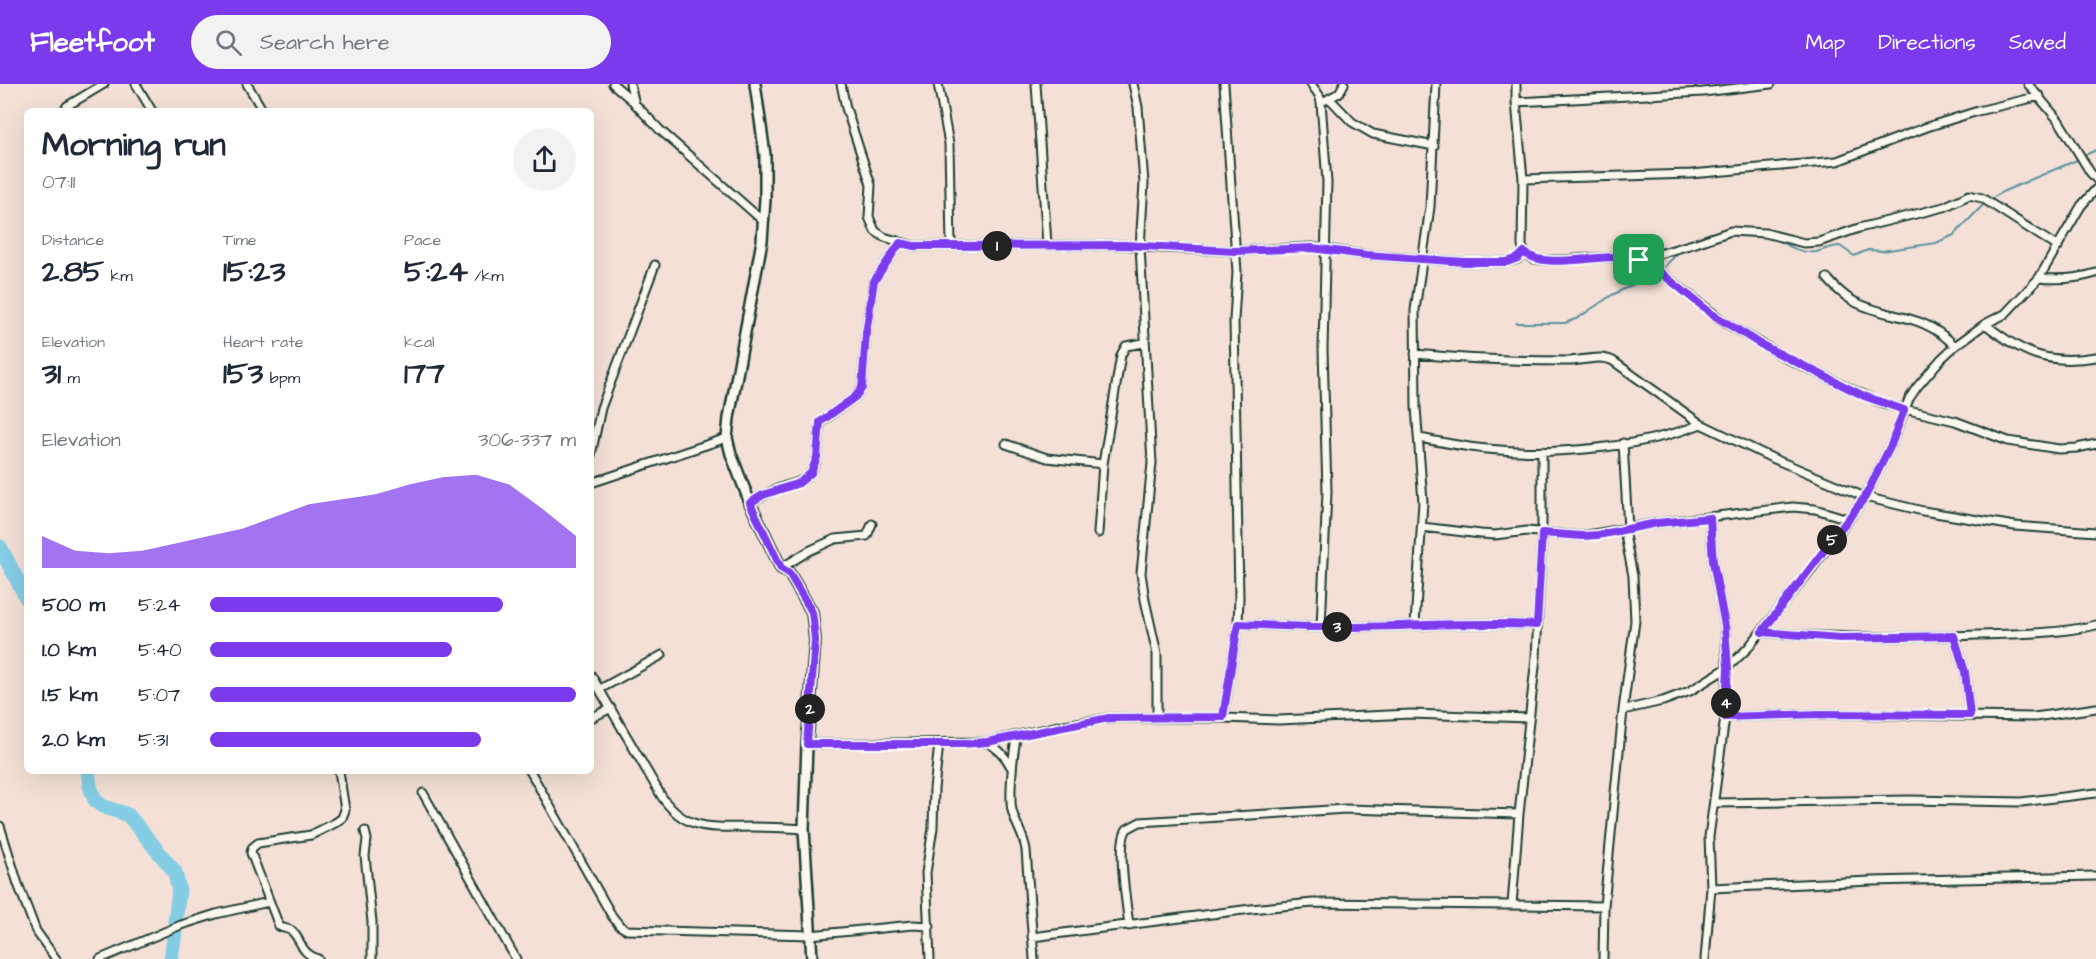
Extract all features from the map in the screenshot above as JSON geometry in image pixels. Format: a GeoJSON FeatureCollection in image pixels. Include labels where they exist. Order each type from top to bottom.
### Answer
{"type":"FeatureCollection","features":[{"type":"Feature","properties":{"kind":"street"},"geometry":{"type":"LineString","coordinates":[[66,108],[104,84]]}},
{"type":"Feature","properties":{"kind":"street"},"geometry":{"type":"LineString","coordinates":[[136,84],[150,108]]}},
{"type":"Feature","properties":{"kind":"street"},"geometry":{"type":"LineString","coordinates":[[248,84],[261,108]]}},
{"type":"Feature","properties":{"kind":"street"},"geometry":{"type":"LineString","coordinates":[[613,84],[660,130],[764,221]]}},
{"type":"Feature","properties":{"kind":"street"},"geometry":{"type":"LineString","coordinates":[[630,84],[636,104]]}},
{"type":"Feature","properties":{"kind":"street"},"geometry":{"type":"LineString","coordinates":[[755,84],[765,155],[764,221],[727,438],[750,503],[781,568],[789,573],[812,612],[815,640],[807,744],[804,829],[812,959]]}},
{"type":"Feature","properties":{"kind":"street"},"geometry":{"type":"LineString","coordinates":[[841,84],[846,108],[871,185],[870,222],[875,231],[900,243],[914,246],[1124,245],[1235,251],[1268,248],[1326,249],[1366,255],[1465,262],[1507,262],[1518,258],[1524,252],[1523,179],[1516,84]]}},
{"type":"Feature","properties":{"kind":"street"},"geometry":{"type":"LineString","coordinates":[[938,84],[949,144],[951,246]]}},
{"type":"Feature","properties":{"kind":"street"},"geometry":{"type":"LineString","coordinates":[[1036,84],[1047,244]]}},
{"type":"Feature","properties":{"kind":"street"},"geometry":{"type":"LineString","coordinates":[[1133,84],[1138,107],[1144,183],[1140,247],[1152,463],[1141,573],[1144,600],[1157,654],[1157,718]]}},
{"type":"Feature","properties":{"kind":"street"},"geometry":{"type":"LineString","coordinates":[[1223,717],[1238,624],[1234,320],[1237,286],[1224,84]]}},
{"type":"Feature","properties":{"kind":"street"},"geometry":{"type":"LineString","coordinates":[[1311,84],[1320,95],[1327,182],[1323,350],[1327,482],[1321,627]]}},
{"type":"Feature","properties":{"kind":"street"},"geometry":{"type":"LineString","coordinates":[[1321,102],[1339,93],[1344,84]]}},
{"type":"Feature","properties":{"kind":"street"},"geometry":{"type":"LineString","coordinates":[[1415,624],[1423,502],[1415,354],[1415,310],[1428,228],[1436,84]]}},
{"type":"Feature","properties":{"kind":"street"},"geometry":{"type":"LineString","coordinates":[[1516,102],[1703,92],[1771,84]]}},
{"type":"Feature","properties":{"kind":"street"},"geometry":{"type":"LineString","coordinates":[[2028,84],[2060,121],[2096,179]]}},
{"type":"Feature","properties":{"kind":"street"},"geometry":{"type":"LineString","coordinates":[[1523,179],[1691,174],[1837,161],[1927,127],[1977,111],[2040,96]]}},
{"type":"Feature","properties":{"kind":"street"},"geometry":{"type":"LineString","coordinates":[[1330,99],[1352,122],[1373,134],[1434,146]]}},
{"type":"Feature","properties":{"kind":"street"},"geometry":{"type":"LineString","coordinates":[[1623,710],[1675,697],[1704,683],[1728,668],[1762,632],[1865,497],[1891,445],[1913,393],[1929,372],[1955,346],[1985,324],[2005,314],[2039,278],[2081,206],[2096,189]]}},
{"type":"Feature","properties":{"kind":"street"},"geometry":{"type":"LineString","coordinates":[[1639,260],[1724,232],[1740,230],[1764,232],[1796,242],[1819,242],[1859,228],[1944,207],[1974,195],[2058,247]]}},
{"type":"Feature","properties":{"kind":"street"},"geometry":{"type":"LineString","coordinates":[[750,503],[763,495],[799,483],[811,473],[817,457],[820,422],[855,397],[862,388],[866,333],[874,281],[900,243]]}},
{"type":"Feature","properties":{"kind":"street"},"geometry":{"type":"LineString","coordinates":[[1524,252],[1534,259],[1547,260],[1612,257],[1639,260],[1650,264],[1727,324],[1762,345],[1864,396],[1904,410],[1955,421],[2000,439],[2069,449],[2096,444]]}},
{"type":"Feature","properties":{"kind":"street"},"geometry":{"type":"LineString","coordinates":[[594,440],[601,408],[655,265]]}},
{"type":"Feature","properties":{"kind":"street"},"geometry":{"type":"LineString","coordinates":[[2039,278],[2073,279],[2096,273]]}},
{"type":"Feature","properties":{"kind":"street"},"geometry":{"type":"LineString","coordinates":[[1827,278],[1838,291],[1854,302],[1880,311],[1909,317],[1930,326],[1944,334],[1955,346]]}},
{"type":"Feature","properties":{"kind":"street"},"geometry":{"type":"LineString","coordinates":[[1985,324],[2018,348],[2034,355],[2064,360],[2096,357]]}},
{"type":"Feature","properties":{"kind":"street"},"geometry":{"type":"LineString","coordinates":[[1098,532],[1103,464],[1121,355],[1126,346],[1144,343]]}},
{"type":"Feature","properties":{"kind":"street"},"geometry":{"type":"LineString","coordinates":[[1415,354],[1459,358],[1569,361],[1604,357],[1613,361],[1701,424],[1772,458],[1865,497],[1923,511],[2015,526],[2096,532]]}},
{"type":"Feature","properties":{"kind":"street"},"geometry":{"type":"LineString","coordinates":[[1419,438],[1486,449],[1542,451],[1584,449],[1679,433],[1701,424]]}},
{"type":"Feature","properties":{"kind":"street"},"geometry":{"type":"LineString","coordinates":[[594,482],[727,438]]}},
{"type":"Feature","properties":{"kind":"street"},"geometry":{"type":"LineString","coordinates":[[1006,444],[1047,458],[1103,464]]}},
{"type":"Feature","properties":{"kind":"street"},"geometry":{"type":"LineString","coordinates":[[1604,959],[1604,906],[1623,710],[1635,621],[1633,576],[1626,530],[1623,444]]}},
{"type":"Feature","properties":{"kind":"street"},"geometry":{"type":"LineString","coordinates":[[1512,905],[1519,814],[1534,681],[1542,533],[1542,451]]}},
{"type":"Feature","properties":{"kind":"street"},"geometry":{"type":"LineString","coordinates":[[1422,527],[1495,535],[1527,531],[1582,536],[1657,523],[1793,507],[1815,509],[1848,519]]}},
{"type":"Feature","properties":{"kind":"street"},"geometry":{"type":"LineString","coordinates":[[1705,959],[1712,888],[1709,837],[1725,717],[1728,668],[1725,626],[1713,562],[1710,518]]}},
{"type":"Feature","properties":{"kind":"street"},"geometry":{"type":"LineString","coordinates":[[781,568],[809,551],[836,539],[867,536],[872,524]]}},
{"type":"Feature","properties":{"kind":"street"},"geometry":{"type":"LineString","coordinates":[[1238,624],[1321,627],[1506,623],[1537,625]]}},
{"type":"Feature","properties":{"kind":"street"},"geometry":{"type":"LineString","coordinates":[[1762,632],[1822,637],[1954,636],[2059,632],[2096,625]]}},
{"type":"Feature","properties":{"kind":"street"},"geometry":{"type":"LineString","coordinates":[[1954,636],[1965,672],[1970,715]]}},
{"type":"Feature","properties":{"kind":"street"},"geometry":{"type":"LineString","coordinates":[[600,690],[662,656]]}},
{"type":"Feature","properties":{"kind":"street"},"geometry":{"type":"LineString","coordinates":[[594,680],[662,797],[675,814],[691,823],[712,827],[804,829]]}},
{"type":"Feature","properties":{"kind":"street"},"geometry":{"type":"LineString","coordinates":[[594,716],[610,708]]}},
{"type":"Feature","properties":{"kind":"street"},"geometry":{"type":"LineString","coordinates":[[1725,717],[1821,714],[2035,717],[2096,708]]}},
{"type":"Feature","properties":{"kind":"street"},"geometry":{"type":"LineString","coordinates":[[807,744],[987,742],[1101,719],[1223,717],[1311,719],[1380,714],[1529,718]]}},
{"type":"Feature","properties":{"kind":"street"},"geometry":{"type":"LineString","coordinates":[[1017,736],[1013,754],[1011,808],[1026,850],[1034,959]]}},
{"type":"Feature","properties":{"kind":"street"},"geometry":{"type":"LineString","coordinates":[[987,742],[999,749],[1007,758],[1013,772]]}},
{"type":"Feature","properties":{"kind":"street"},"geometry":{"type":"LineString","coordinates":[[930,959],[927,860],[933,828],[939,744]]}},
{"type":"Feature","properties":{"kind":"street"},"geometry":{"type":"LineString","coordinates":[[318,959],[303,950],[291,930],[280,928],[252,848],[258,843],[311,835],[335,824],[342,818],[345,810],[339,774]]}},
{"type":"Feature","properties":{"kind":"street"},"geometry":{"type":"LineString","coordinates":[[532,774],[612,916],[620,926],[627,930],[810,935],[913,925],[930,926]]}},
{"type":"Feature","properties":{"kind":"street"},"geometry":{"type":"LineString","coordinates":[[423,793],[516,959]]}},
{"type":"Feature","properties":{"kind":"street"},"geometry":{"type":"LineString","coordinates":[[1714,803],[1909,800],[2021,802],[2096,793]]}},
{"type":"Feature","properties":{"kind":"street"},"geometry":{"type":"LineString","coordinates":[[1129,926],[1124,880],[1123,839],[1126,829],[1140,822],[1346,809],[1519,814]]}},
{"type":"Feature","properties":{"kind":"street"},"geometry":{"type":"LineString","coordinates":[[0,825],[18,884],[36,931],[56,959]]}},
{"type":"Feature","properties":{"kind":"street"},"geometry":{"type":"LineString","coordinates":[[365,831],[365,856],[372,922],[372,959]]}},
{"type":"Feature","properties":{"kind":"street"},"geometry":{"type":"LineString","coordinates":[[1712,888],[1871,881],[2096,876]]}},
{"type":"Feature","properties":{"kind":"street"},"geometry":{"type":"LineString","coordinates":[[100,959],[181,925],[269,902]]}},
{"type":"Feature","properties":{"kind":"street"},"geometry":{"type":"LineString","coordinates":[[1032,937],[1313,903],[1604,906]]}},
{"type":"Feature","properties":{"kind":"waterway"},"geometry":{"type":"LineString","coordinates":[[2085,155],[2096,150]]}},
{"type":"Feature","properties":{"kind":"waterway"},"geometry":{"type":"LineString","coordinates":[[1775,239],[1805,252],[1816,252],[1840,246],[1854,256],[1868,250],[1882,251],[1936,243],[1954,235],[1987,201],[2002,192],[2077,160]]}},
{"type":"Feature","properties":{"kind":"waterway"},"geometry":{"type":"LineString","coordinates":[[1516,323],[1565,323],[1578,318],[1612,295],[1648,279],[1680,251]]}},
{"type":"Feature","properties":{"kind":"waterway"},"geometry":{"type":"LineString","coordinates":[[0,547],[24,593]]}},
{"type":"Feature","properties":{"kind":"waterway"},"geometry":{"type":"LineString","coordinates":[[88,774],[95,800],[102,806],[128,815],[175,872],[179,890],[175,922]]}},
{"type":"Feature","properties":{"kind":"waterway"},"geometry":{"type":"LineString","coordinates":[[171,959],[175,932]]}},
{"type":"Feature","properties":{"kind":"route"},"geometry":{"type":"LineString","coordinates":[[900,243],[914,246],[1124,245],[1235,251],[1312,248],[1366,255],[1465,262],[1507,262],[1518,258],[1524,252],[1534,259],[1547,260],[1618,257],[1639,260],[1650,264],[1712,314],[1762,345],[1864,396],[1904,410],[1891,445],[1865,497],[1762,632],[1840,638],[1954,636],[1965,672],[1970,715],[1821,714],[1725,717],[1728,668],[1725,626],[1713,562],[1710,518],[1657,523],[1598,535],[1542,533],[1537,625],[1506,623],[1321,627],[1238,624],[1223,717],[1109,718],[1058,726],[987,742],[962,744],[807,744],[815,640],[812,612],[789,573],[781,568],[750,503],[763,495],[799,483],[811,473],[817,457],[820,422],[855,397],[862,388],[866,333],[874,281],[900,243]]}}]}
